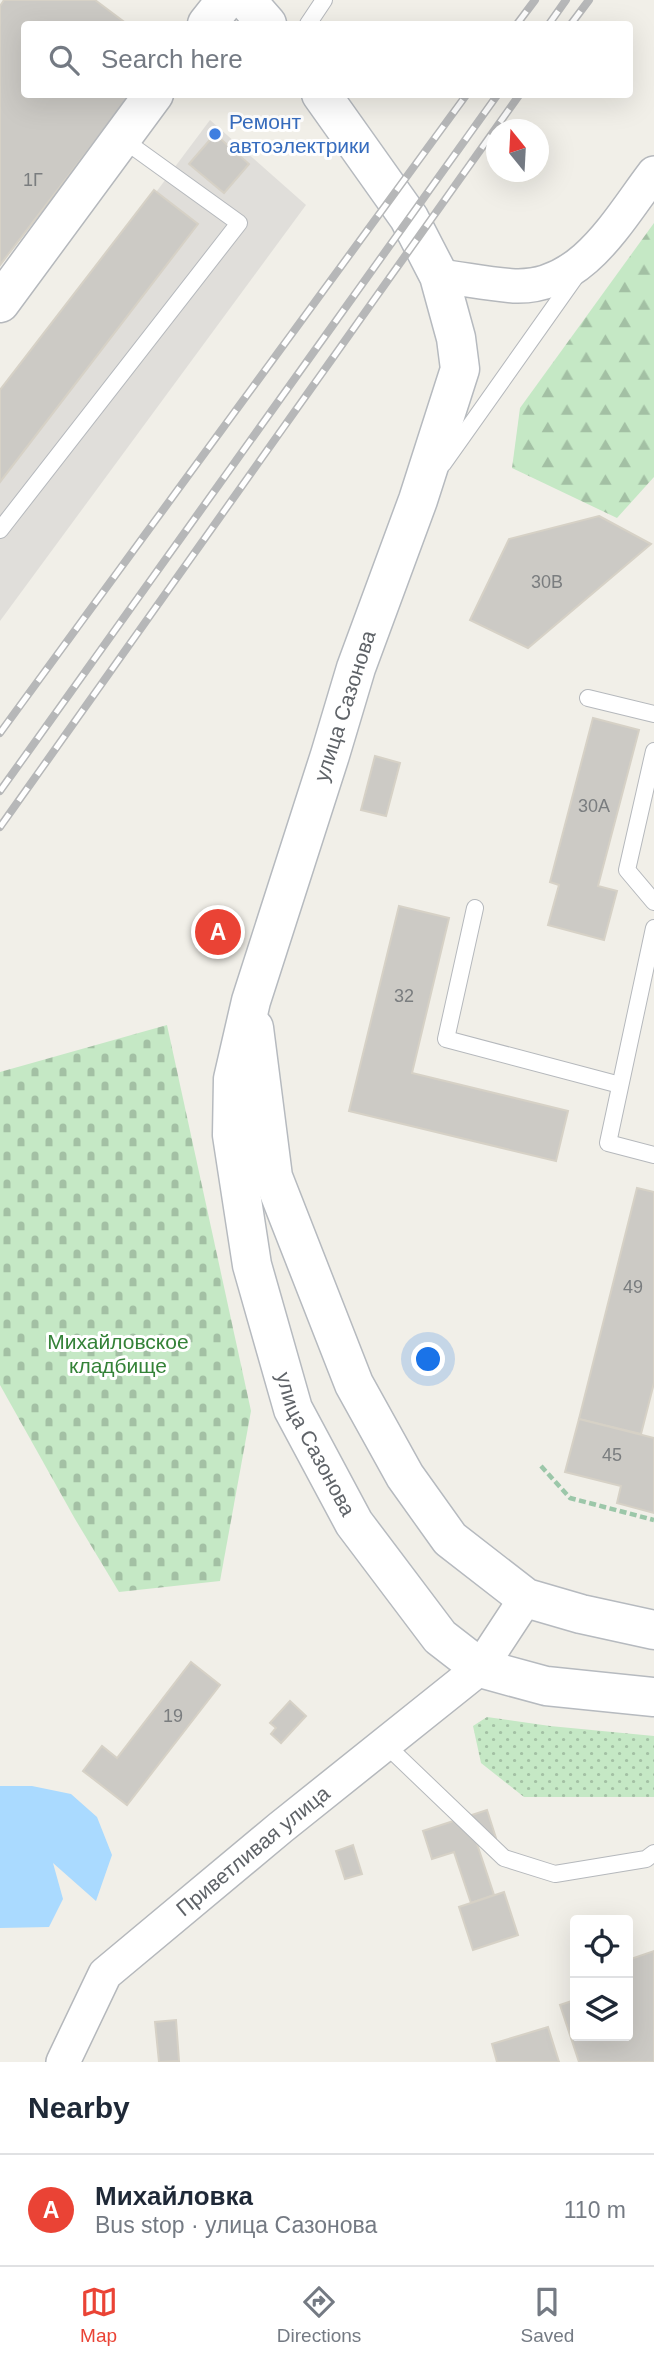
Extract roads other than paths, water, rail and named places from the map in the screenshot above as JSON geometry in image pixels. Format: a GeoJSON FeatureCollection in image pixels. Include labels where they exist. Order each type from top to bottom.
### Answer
{"type":"FeatureCollection","features":[{"type":"Feature","properties":{"kind":"main road"},"geometry":{"type":"LineString","coordinates":[[209,21],[226,0]]}},
{"type":"Feature","properties":{"kind":"main road"},"geometry":{"type":"LineString","coordinates":[[246,0],[264,21]]}},
{"type":"Feature","properties":{"kind":"main road"},"geometry":{"type":"LineString","coordinates":[[0,303],[151,98]]}},
{"type":"Feature","properties":{"kind":"main road","name":"улица Сазонова"},"geometry":{"type":"LineString","coordinates":[[324,98],[409,218],[439,276],[456,338],[460,369],[418,500],[356,668],[251,1001],[233,1079],[232,1135],[253,1265],[293,1409],[354,1524],[440,1637],[480,1668],[546,1686],[654,1697]]}},
{"type":"Feature","properties":{"kind":"main road","name":"улица Сазонова"},"geometry":{"type":"LineString","coordinates":[[251,1001],[274,1177],[354,1384],[405,1476],[450,1539],[526,1598],[581,1614],[654,1630]]}},
{"type":"Feature","properties":{"kind":"street"},"geometry":{"type":"LineString","coordinates":[[439,276],[516,286],[540,283],[566,274],[589,257],[654,173]]}},
{"type":"Feature","properties":{"kind":"street","name":"Приветливая улица"},"geometry":{"type":"LineString","coordinates":[[63,2062],[105,1974],[480,1668],[526,1598]]}},
{"type":"Feature","properties":{"kind":"lane"},"geometry":{"type":"LineString","coordinates":[[310,21],[324,0]]}},
{"type":"Feature","properties":{"kind":"lane"},"geometry":{"type":"LineString","coordinates":[[0,530],[239,223],[121,138]]}},
{"type":"Feature","properties":{"kind":"lane"},"geometry":{"type":"LineString","coordinates":[[418,500],[589,257]]}},
{"type":"Feature","properties":{"kind":"lane"},"geometry":{"type":"LineString","coordinates":[[588,698],[654,714]]}},
{"type":"Feature","properties":{"kind":"lane"},"geometry":{"type":"LineString","coordinates":[[654,751],[626,870],[654,902]]}},
{"type":"Feature","properties":{"kind":"lane"},"geometry":{"type":"LineString","coordinates":[[475,908],[446,1039],[621,1085]]}},
{"type":"Feature","properties":{"kind":"lane"},"geometry":{"type":"LineString","coordinates":[[654,928],[608,1143],[654,1155]]}},
{"type":"Feature","properties":{"kind":"lane"},"geometry":{"type":"LineString","coordinates":[[385,1744],[504,1858],[555,1874],[646,1859],[654,1853]]}},
{"type":"Feature","properties":{"kind":"water"},"geometry":{"type":"Polygon","coordinates":[[[0,1786],[32,1786],[71,1794],[97,1817],[112,1855],[96,1901],[53,1863],[63,1899],[49,1927],[0,1928],[0,1786]]]}},
{"type":"Feature","properties":{"kind":"railway"},"geometry":{"type":"LineString","coordinates":[[519,21],[535,0]]}},
{"type":"Feature","properties":{"kind":"railway"},"geometry":{"type":"LineString","coordinates":[[551,21],[566,0]]}},
{"type":"Feature","properties":{"kind":"railway"},"geometry":{"type":"LineString","coordinates":[[573,21],[589,0]]}},
{"type":"Feature","properties":{"kind":"railway"},"geometry":{"type":"LineString","coordinates":[[0,733],[464,98]]}},
{"type":"Feature","properties":{"kind":"railway"},"geometry":{"type":"LineString","coordinates":[[0,791],[495,98]]}},
{"type":"Feature","properties":{"kind":"railway"},"geometry":{"type":"LineString","coordinates":[[0,827],[517,98]]}},
{"type":"Feature","properties":{"kind":"place","name":"Ремонт автоэлектрики"},"geometry":{"type":"Point","coordinates":[215,134]}},
{"type":"Feature","properties":{"kind":"place","name":"Михайловка"},"geometry":{"type":"Point","coordinates":[218,932]}},
{"type":"Feature","properties":{"kind":"park label","name":"Михайловское кладбище"},"geometry":{"type":"Point","coordinates":[118,1354]}}]}
